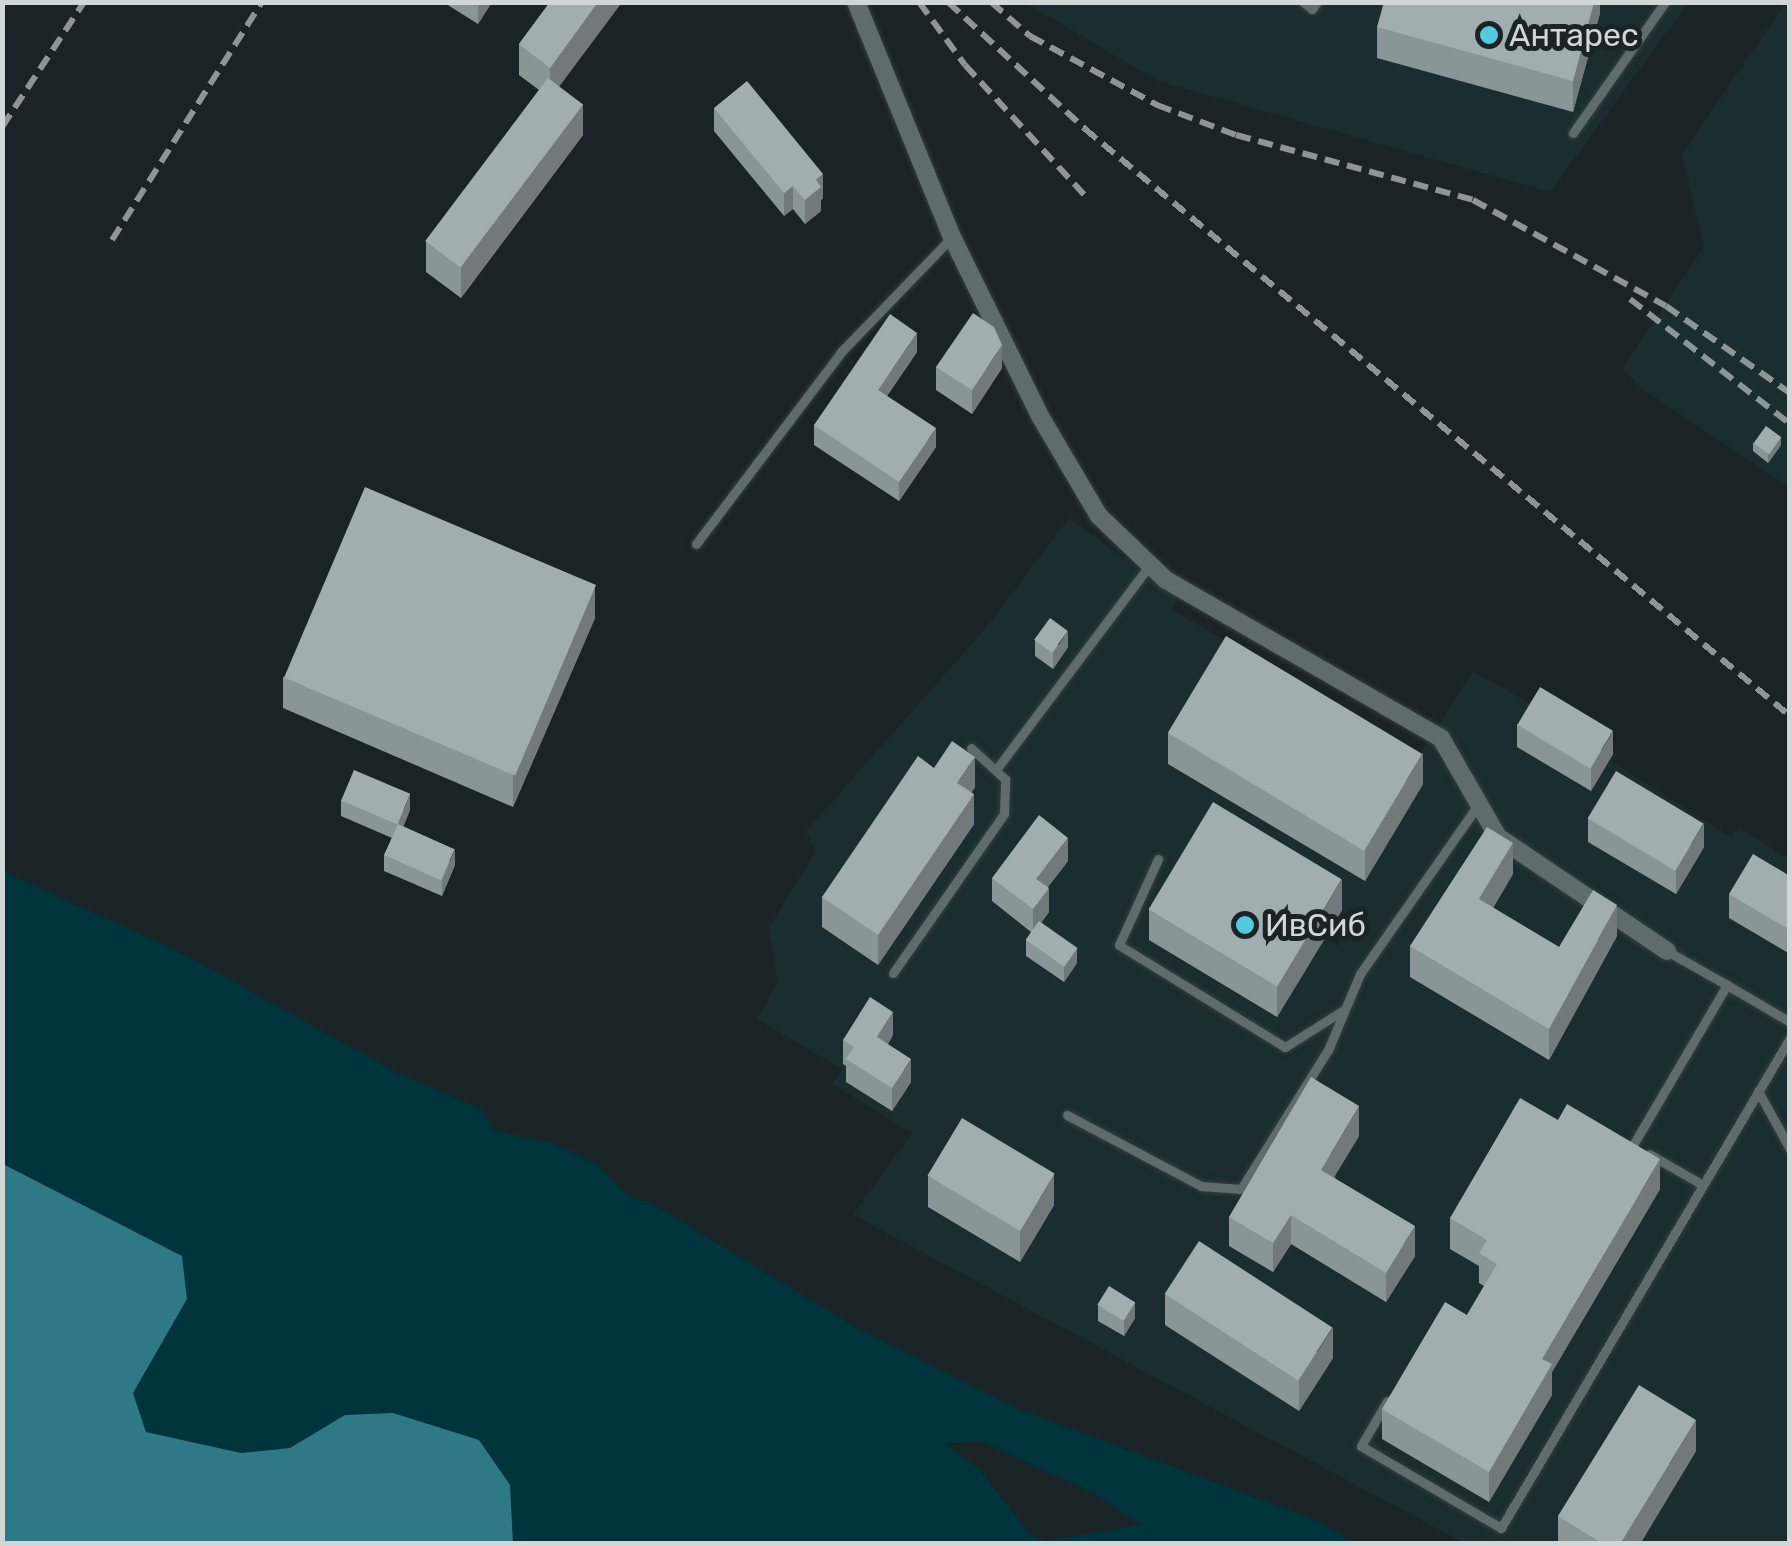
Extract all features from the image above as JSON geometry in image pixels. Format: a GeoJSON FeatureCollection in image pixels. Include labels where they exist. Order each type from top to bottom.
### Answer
{"type":"FeatureCollection","features":[{"type":"Feature","properties":{"kind":"street"},"geometry":{"type":"LineString","coordinates":[[856,2],[952,238],[1089,500],[1149,566],[1441,738],[1498,837],[1668,951]]}},
{"type":"Feature","properties":{"kind":"lane"},"geometry":{"type":"LineString","coordinates":[[1302,2],[1312,9],[1317,2]]}},
{"type":"Feature","properties":{"kind":"lane"},"geometry":{"type":"LineString","coordinates":[[1573,133],[1665,2]]}},
{"type":"Feature","properties":{"kind":"lane"},"geometry":{"type":"LineString","coordinates":[[696,544],[842,352],[952,238]]}},
{"type":"Feature","properties":{"kind":"lane"},"geometry":{"type":"LineString","coordinates":[[998,768],[1149,566]]}},
{"type":"Feature","properties":{"kind":"lane"},"geometry":{"type":"LineString","coordinates":[[894,973],[1004,814],[1008,796],[998,768],[971,748]]}},
{"type":"Feature","properties":{"kind":"lane"},"geometry":{"type":"LineString","coordinates":[[1067,1115],[1201,1186],[1241,1189],[1328,1050],[1360,974],[1478,805]]}},
{"type":"Feature","properties":{"kind":"lane"},"geometry":{"type":"LineString","coordinates":[[1158,859],[1119,946],[1284,1047],[1342,1011]]}},
{"type":"Feature","properties":{"kind":"lane"},"geometry":{"type":"LineString","coordinates":[[1668,951],[1790,1022]]}},
{"type":"Feature","properties":{"kind":"lane"},"geometry":{"type":"LineString","coordinates":[[1633,1144],[1727,986]]}},
{"type":"Feature","properties":{"kind":"lane"},"geometry":{"type":"LineString","coordinates":[[1399,1381],[1361,1446],[1502,1528],[1790,1038]]}},
{"type":"Feature","properties":{"kind":"lane"},"geometry":{"type":"LineString","coordinates":[[1758,1092],[1790,1149]]}},
{"type":"Feature","properties":{"kind":"lane"},"geometry":{"type":"LineString","coordinates":[[1621,1138],[1703,1186]]}},
{"type":"Feature","properties":{"kind":"shaded area"},"geometry":{"type":"Polygon","coordinates":[[[1026,3],[1688,3],[1550,192],[1158,81],[1026,3]]]}},
{"type":"Feature","properties":{"kind":"shaded area"},"geometry":{"type":"Polygon","coordinates":[[[1785,3],[1789,3],[1789,487],[1640,387],[1623,368],[1704,247],[1682,155],[1785,3]]]}},
{"type":"Feature","properties":{"kind":"shaded area"},"geometry":{"type":"Polygon","coordinates":[[[1069,518],[1178,597],[1171,609],[1420,754],[1473,671],[1617,754],[1612,762],[1731,837],[1739,827],[1789,859],[1789,1543],[1464,1543],[853,1215],[912,1133],[832,1084],[842,1069],[757,1019],[778,981],[768,929],[816,851],[806,831],[985,629],[1069,518]]]}},
{"type":"Feature","properties":{"kind":"shaded area"},"geometry":{"type":"Polygon","coordinates":[[[3,871],[186,955],[396,1072],[482,1109],[495,1131],[553,1143],[595,1163],[634,1200],[648,1201],[854,1326],[1016,1408],[1319,1521],[1354,1543],[513,1543],[510,1485],[345,1415],[290,1448],[241,1453],[146,1432],[133,1393],[187,1299],[182,1256],[3,1164],[3,871]],[[980,1441],[945,1444],[979,1468],[1031,1536],[1045,1541],[1141,1525],[1094,1493],[980,1441]]]}},
{"type":"Feature","properties":{"kind":"shaded area"},"geometry":{"type":"Polygon","coordinates":[[[3,1164],[182,1256],[187,1299],[133,1393],[146,1432],[241,1453],[290,1448],[345,1415],[393,1413],[479,1440],[510,1485],[513,1543],[3,1543],[3,1164]]]}},
{"type":"Feature","properties":{"kind":"building"},"geometry":{"type":"Polygon","coordinates":[[[550,2],[598,2],[550,68],[519,44],[550,2]]]}},
{"type":"Feature","properties":{"kind":"building","name":"Антарес"},"geometry":{"type":"Polygon","coordinates":[[[1384,2],[1594,2],[1573,81],[1377,27],[1384,2]]]}},
{"type":"Feature","properties":{"kind":"building"},"geometry":{"type":"Polygon","coordinates":[[[548,78],[583,104],[460,267],[425,241],[548,78]]]}},
{"type":"Feature","properties":{"kind":"building"},"geometry":{"type":"Polygon","coordinates":[[[747,81],[823,174],[816,180],[821,187],[805,200],[793,186],[784,193],[714,108],[747,81]]]}},
{"type":"Feature","properties":{"kind":"building"},"geometry":{"type":"Polygon","coordinates":[[[973,313],[994,327],[1002,345],[972,390],[936,367],[973,313]]]}},
{"type":"Feature","properties":{"kind":"building"},"geometry":{"type":"Polygon","coordinates":[[[890,314],[917,333],[878,390],[936,428],[899,482],[814,425],[890,314]]]}},
{"type":"Feature","properties":{"kind":"building"},"geometry":{"type":"Polygon","coordinates":[[[1766,426],[1781,437],[1769,454],[1754,443],[1766,426]]]}},
{"type":"Feature","properties":{"kind":"building"},"geometry":{"type":"Polygon","coordinates":[[[365,487],[596,585],[515,776],[284,678],[365,487]]]}},
{"type":"Feature","properties":{"kind":"building"},"geometry":{"type":"Polygon","coordinates":[[[1050,618],[1068,631],[1052,653],[1034,640],[1050,618]]]}},
{"type":"Feature","properties":{"kind":"building"},"geometry":{"type":"Polygon","coordinates":[[[1226,636],[1422,754],[1364,851],[1168,733],[1226,636]]]}},
{"type":"Feature","properties":{"kind":"building"},"geometry":{"type":"Polygon","coordinates":[[[1540,687],[1613,731],[1590,768],[1517,725],[1540,687]]]}},
{"type":"Feature","properties":{"kind":"building"},"geometry":{"type":"Polygon","coordinates":[[[952,741],[975,757],[957,783],[974,794],[878,935],[822,897],[918,756],[934,768],[952,741]]]}},
{"type":"Feature","properties":{"kind":"building"},"geometry":{"type":"Polygon","coordinates":[[[354,770],[410,794],[397,824],[341,800],[354,770]]]}},
{"type":"Feature","properties":{"kind":"building"},"geometry":{"type":"Polygon","coordinates":[[[1616,771],[1703,824],[1675,871],[1588,818],[1616,771]]]}},
{"type":"Feature","properties":{"kind":"building"},"geometry":{"type":"Polygon","coordinates":[[[1213,802],[1342,879],[1277,986],[1149,909],[1213,802]]]}},
{"type":"Feature","properties":{"kind":"building"},"geometry":{"type":"Polygon","coordinates":[[[1039,815],[1068,838],[1036,879],[1049,888],[1033,909],[992,878],[1039,815]]]}},
{"type":"Feature","properties":{"kind":"building"},"geometry":{"type":"Polygon","coordinates":[[[398,824],[455,849],[441,880],[384,855],[398,824]]]}},
{"type":"Feature","properties":{"kind":"building"},"geometry":{"type":"Polygon","coordinates":[[[1487,827],[1513,843],[1479,899],[1559,947],[1593,890],[1617,905],[1549,1029],[1410,946],[1487,827]]]}},
{"type":"Feature","properties":{"kind":"building"},"geometry":{"type":"Polygon","coordinates":[[[1753,854],[1790,876],[1790,930],[1729,894],[1753,854]]]}},
{"type":"Feature","properties":{"kind":"building"},"geometry":{"type":"Polygon","coordinates":[[[1039,921],[1078,948],[1064,967],[1026,940],[1039,921]]]}},
{"type":"Feature","properties":{"kind":"building"},"geometry":{"type":"Polygon","coordinates":[[[870,997],[893,1012],[877,1037],[911,1059],[892,1088],[846,1059],[854,1047],[843,1040],[870,997]]]}},
{"type":"Feature","properties":{"kind":"building"},"geometry":{"type":"Polygon","coordinates":[[[1311,1077],[1359,1106],[1321,1170],[1415,1226],[1386,1273],[1291,1215],[1273,1243],[1229,1217],[1311,1077]]]}},
{"type":"Feature","properties":{"kind":"building"},"geometry":{"type":"Polygon","coordinates":[[[1520,1098],[1558,1120],[1567,1104],[1660,1159],[1542,1359],[1552,1364],[1489,1472],[1382,1409],[1445,1302],[1467,1315],[1497,1264],[1479,1253],[1487,1240],[1450,1218],[1520,1098]]]}},
{"type":"Feature","properties":{"kind":"building"},"geometry":{"type":"Polygon","coordinates":[[[962,1118],[1055,1174],[1020,1231],[927,1175],[962,1118]]]}},
{"type":"Feature","properties":{"kind":"building"},"geometry":{"type":"Polygon","coordinates":[[[1199,1241],[1332,1328],[1298,1380],[1165,1294],[1199,1241]]]}},
{"type":"Feature","properties":{"kind":"building"},"geometry":{"type":"Polygon","coordinates":[[[1109,1286],[1135,1302],[1124,1321],[1097,1305],[1109,1286]]]}},
{"type":"Feature","properties":{"kind":"building"},"geometry":{"type":"Polygon","coordinates":[[[1639,1385],[1696,1420],[1620,1544],[1603,1544],[1558,1516],[1639,1385]]]}},
{"type":"Feature","properties":{"kind":"railway"},"geometry":{"type":"LineString","coordinates":[[2,127],[84,2]]}},
{"type":"Feature","properties":{"kind":"railway"},"geometry":{"type":"LineString","coordinates":[[112,240],[262,2]]}},
{"type":"Feature","properties":{"kind":"railway"},"geometry":{"type":"LineString","coordinates":[[919,2],[965,65],[1089,200]]}},
{"type":"Feature","properties":{"kind":"railway"},"geometry":{"type":"LineString","coordinates":[[948,2],[1085,129],[1790,716]]}},
{"type":"Feature","properties":{"kind":"railway"},"geometry":{"type":"LineString","coordinates":[[991,2],[1030,36],[1157,105],[1236,135],[1473,200],[1666,306],[1790,393]]}},
{"type":"Feature","properties":{"kind":"railway"},"geometry":{"type":"LineString","coordinates":[[1630,299],[1790,424]]}},
{"type":"Feature","properties":{"kind":"place","name":"Антарес"},"geometry":{"type":"Point","coordinates":[1489,35]}},
{"type":"Feature","properties":{"kind":"place","name":"ИвСиб"},"geometry":{"type":"Point","coordinates":[1245,925]}}]}
